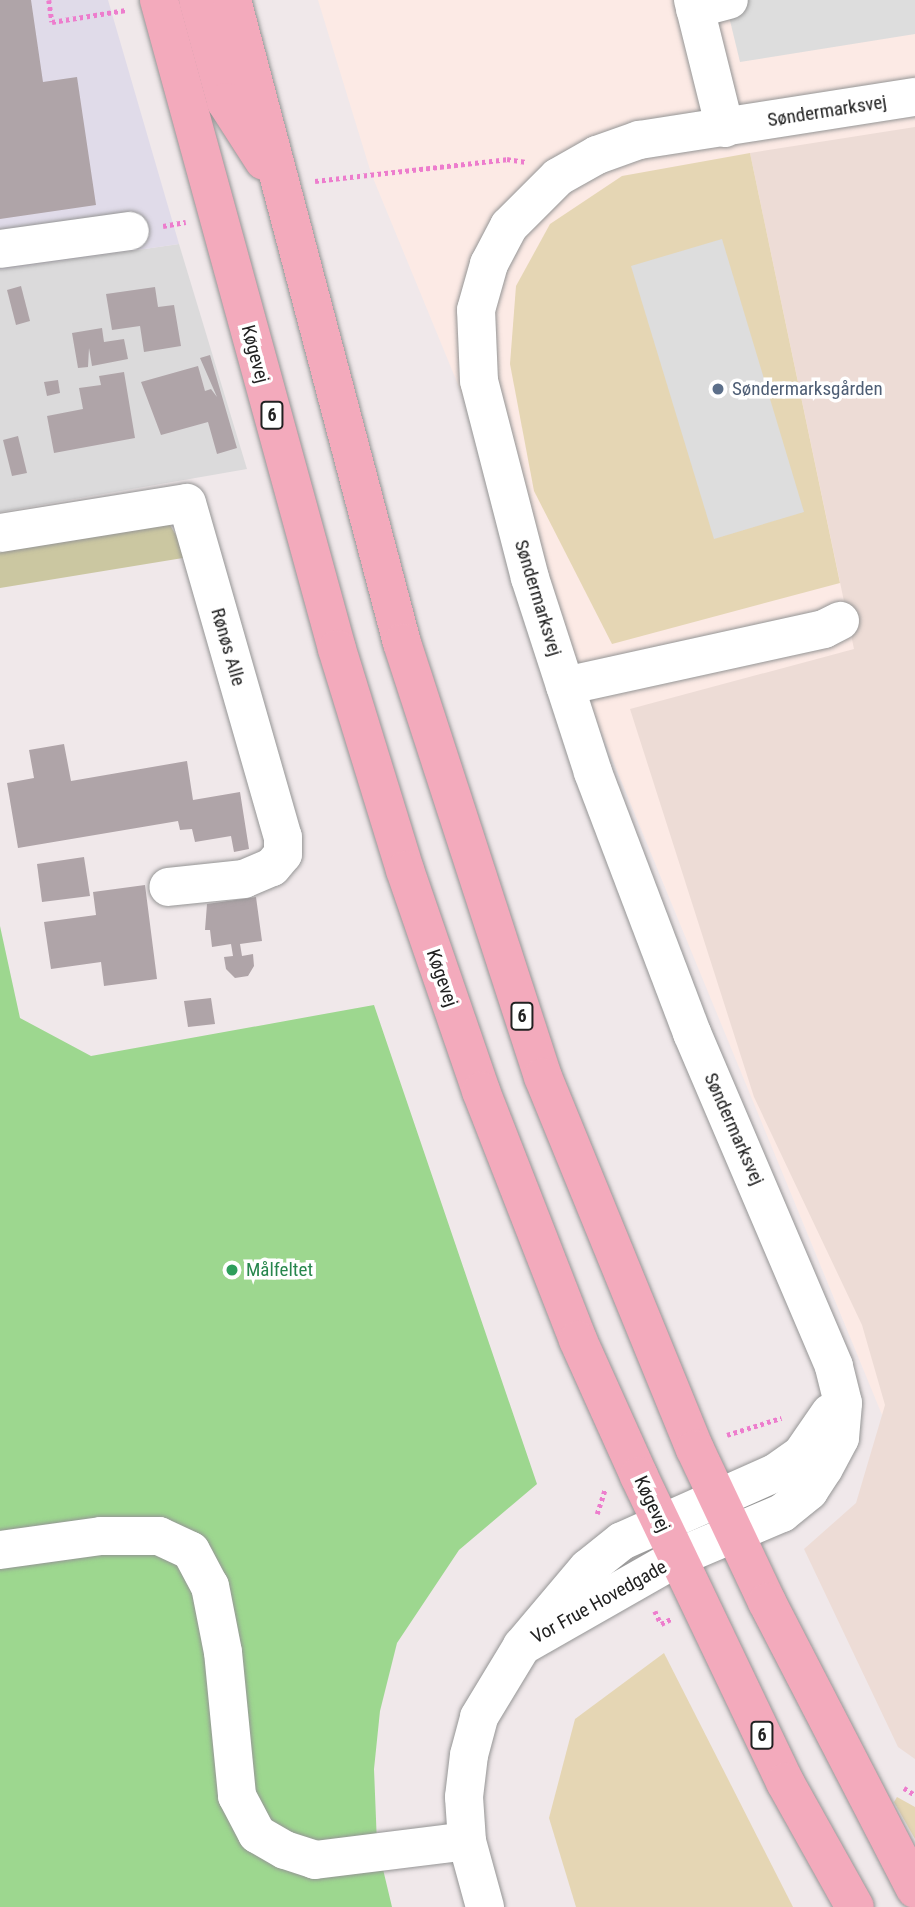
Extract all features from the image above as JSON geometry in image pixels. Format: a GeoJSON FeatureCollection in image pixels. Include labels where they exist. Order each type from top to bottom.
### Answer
{"type":"FeatureCollection","features":[{"type":"Feature","properties":{"kind":"main road"},"geometry":{"type":"LineString","coordinates":[[198,0],[226,102],[282,189]]}},
{"type":"Feature","properties":{"kind":"main road","name":"6"},"geometry":{"type":"LineString","coordinates":[[232,0],[402,643],[468,855],[586,1188],[717,1497],[915,1889]]}},
{"type":"Feature","properties":{"kind":"main road","name":"Køgevej"},"geometry":{"type":"LineString","coordinates":[[159,2],[330,624],[405,870],[481,1091],[540,1242],[659,1521],[785,1782],[855,1907]]}},
{"type":"Feature","properties":{"kind":"street"},"geometry":{"type":"LineString","coordinates":[[706,3],[725,128]]}},
{"type":"Feature","properties":{"kind":"street","name":"Søndermarksvej"},"geometry":{"type":"LineString","coordinates":[[735,1534],[782,1513],[809,1491],[824,1468],[840,1438],[842,1415],[834,1366],[692,1033],[593,772],[530,578],[478,381],[476,310],[489,264],[509,226],[558,177],[597,155],[639,140],[915,97]]}},
{"type":"Feature","properties":{"kind":"street"},"geometry":{"type":"LineString","coordinates":[[0,249],[130,231]]}},
{"type":"Feature","properties":{"kind":"street","name":"Rønøs Alle"},"geometry":{"type":"LineString","coordinates":[[0,533],[187,503],[283,836],[283,854],[272,867],[244,879],[168,887]]}},
{"type":"Feature","properties":{"kind":"street"},"geometry":{"type":"LineString","coordinates":[[565,686],[824,629],[840,621]]}},
{"type":"Feature","properties":{"kind":"street","name":"Søndermarksvej"},"geometry":{"type":"LineString","coordinates":[[717,1497],[775,1473],[801,1455],[835,1403],[834,1366]]}},
{"type":"Feature","properties":{"kind":"street","name":"Vor Frue Hovedgade"},"geometry":{"type":"LineString","coordinates":[[485,1907],[467,1842],[464,1797],[480,1717],[522,1646],[588,1568],[622,1541],[659,1521],[717,1497]]}},
{"type":"Feature","properties":{"kind":"street","name":"Vor Frue Hovedgade"},"geometry":{"type":"LineString","coordinates":[[522,1646],[676,1558],[735,1534]]}},
{"type":"Feature","properties":{"kind":"street"},"geometry":{"type":"LineString","coordinates":[[0,1550],[101,1536],[159,1536],[191,1551],[210,1587],[223,1652],[237,1796],[257,1834],[285,1850],[315,1860],[467,1842]]}},
{"type":"Feature","properties":{"kind":"path"},"geometry":{"type":"LineString","coordinates":[[49,0],[52,22],[159,2]]}},
{"type":"Feature","properties":{"kind":"path"},"geometry":{"type":"LineString","coordinates":[[282,189],[330,177],[507,159],[524,161],[558,177]]}},
{"type":"Feature","properties":{"kind":"path"},"geometry":{"type":"LineString","coordinates":[[130,231],[218,216]]}},
{"type":"Feature","properties":{"kind":"shaded area"},"geometry":{"type":"Polygon","coordinates":[[[0,0],[108,0],[179,244],[0,270],[0,0]]]}},
{"type":"Feature","properties":{"kind":"shaded area"},"geometry":{"type":"Polygon","coordinates":[[[318,0],[915,0],[915,1495],[371,173],[318,0]]]}},
{"type":"Feature","properties":{"kind":"shaded area"},"geometry":{"type":"Polygon","coordinates":[[[725,0],[915,0],[915,34],[740,62],[725,0]]]}},
{"type":"Feature","properties":{"kind":"shaded area"},"geometry":{"type":"Polygon","coordinates":[[[915,127],[915,1759],[898,1747],[804,1549],[856,1503],[885,1405],[862,1325],[754,1097],[630,709],[854,649],[750,153],[915,127]]]}},
{"type":"Feature","properties":{"kind":"shaded area"},"geometry":{"type":"Polygon","coordinates":[[[750,153],[840,583],[612,644],[534,491],[510,364],[516,286],[550,224],[622,176],[750,153]]]}},
{"type":"Feature","properties":{"kind":"shaded area","name":"Søndermarksgården"},"geometry":{"type":"Polygon","coordinates":[[[722,239],[804,512],[714,539],[631,266],[722,239]]]}},
{"type":"Feature","properties":{"kind":"shaded area"},"geometry":{"type":"Polygon","coordinates":[[[179,244],[247,469],[0,512],[0,270],[179,244]]]}},
{"type":"Feature","properties":{"kind":"shaded area"},"geometry":{"type":"Polygon","coordinates":[[[164,515],[189,557],[0,588],[0,544],[164,515]]]}},
{"type":"Feature","properties":{"kind":"shaded area"},"geometry":{"type":"Polygon","coordinates":[[[664,1653],[793,1907],[576,1907],[549,1818],[575,1719],[664,1653]]]}},
{"type":"Feature","properties":{"kind":"shaded area"},"geometry":{"type":"Polygon","coordinates":[[[897,1797],[915,1807],[915,1839],[894,1802],[897,1797]]]}},
{"type":"Feature","properties":{"kind":"green space","name":"Målfeltet"},"geometry":{"type":"Polygon","coordinates":[[[0,926],[20,1018],[91,1056],[374,1005],[537,1484],[459,1550],[397,1643],[380,1711],[374,1769],[377,1844],[392,1907],[0,1907],[0,926]]]}},
{"type":"Feature","properties":{"kind":"building"},"geometry":{"type":"Polygon","coordinates":[[[0,0],[31,0],[43,82],[77,77],[96,205],[0,219],[0,0]]]}},
{"type":"Feature","properties":{"kind":"building"},"geometry":{"type":"Polygon","coordinates":[[[21,286],[30,321],[16,325],[7,290],[21,286]]]}},
{"type":"Feature","properties":{"kind":"building"},"geometry":{"type":"Polygon","coordinates":[[[155,287],[158,307],[174,305],[181,346],[144,352],[140,326],[112,330],[106,294],[155,287]]]}},
{"type":"Feature","properties":{"kind":"building"},"geometry":{"type":"Polygon","coordinates":[[[102,328],[104,342],[124,339],[128,359],[92,366],[89,348],[88,367],[78,368],[72,333],[102,328]]]}},
{"type":"Feature","properties":{"kind":"building"},"geometry":{"type":"Polygon","coordinates":[[[210,355],[237,448],[217,454],[208,422],[161,435],[141,382],[198,366],[205,391],[211,389],[217,397],[200,358],[210,355]]]}},
{"type":"Feature","properties":{"kind":"building"},"geometry":{"type":"Polygon","coordinates":[[[124,372],[135,438],[54,453],[47,416],[83,409],[79,388],[101,385],[99,376],[124,372]]]}},
{"type":"Feature","properties":{"kind":"building"},"geometry":{"type":"Polygon","coordinates":[[[58,380],[60,393],[47,396],[44,382],[58,380]]]}},
{"type":"Feature","properties":{"kind":"building"},"geometry":{"type":"Polygon","coordinates":[[[18,436],[27,473],[12,476],[3,440],[18,436]]]}},
{"type":"Feature","properties":{"kind":"building"},"geometry":{"type":"Polygon","coordinates":[[[64,744],[71,781],[187,761],[193,800],[240,792],[249,849],[234,852],[231,836],[195,842],[192,829],[180,830],[178,821],[18,848],[7,783],[34,778],[29,750],[64,744]]]}},
{"type":"Feature","properties":{"kind":"building"},"geometry":{"type":"Polygon","coordinates":[[[84,857],[90,896],[42,902],[37,864],[84,857]]]}},
{"type":"Feature","properties":{"kind":"building"},"geometry":{"type":"Polygon","coordinates":[[[145,885],[157,979],[104,986],[101,962],[51,969],[44,922],[96,915],[93,892],[145,885]]]}},
{"type":"Feature","properties":{"kind":"building"},"geometry":{"type":"Polygon","coordinates":[[[256,897],[262,941],[240,944],[242,956],[253,954],[254,966],[248,976],[235,978],[226,969],[224,957],[233,956],[231,944],[212,947],[210,930],[205,930],[207,904],[256,897]]]}},
{"type":"Feature","properties":{"kind":"building"},"geometry":{"type":"Polygon","coordinates":[[[211,998],[215,1024],[188,1027],[184,1001],[211,998]]]}},
{"type":"Feature","properties":{"kind":"place","name":"Søndermarksgården"},"geometry":{"type":"Point","coordinates":[718,389]}},
{"type":"Feature","properties":{"kind":"place","name":"Målfeltet"},"geometry":{"type":"Point","coordinates":[232,1270]}}]}
